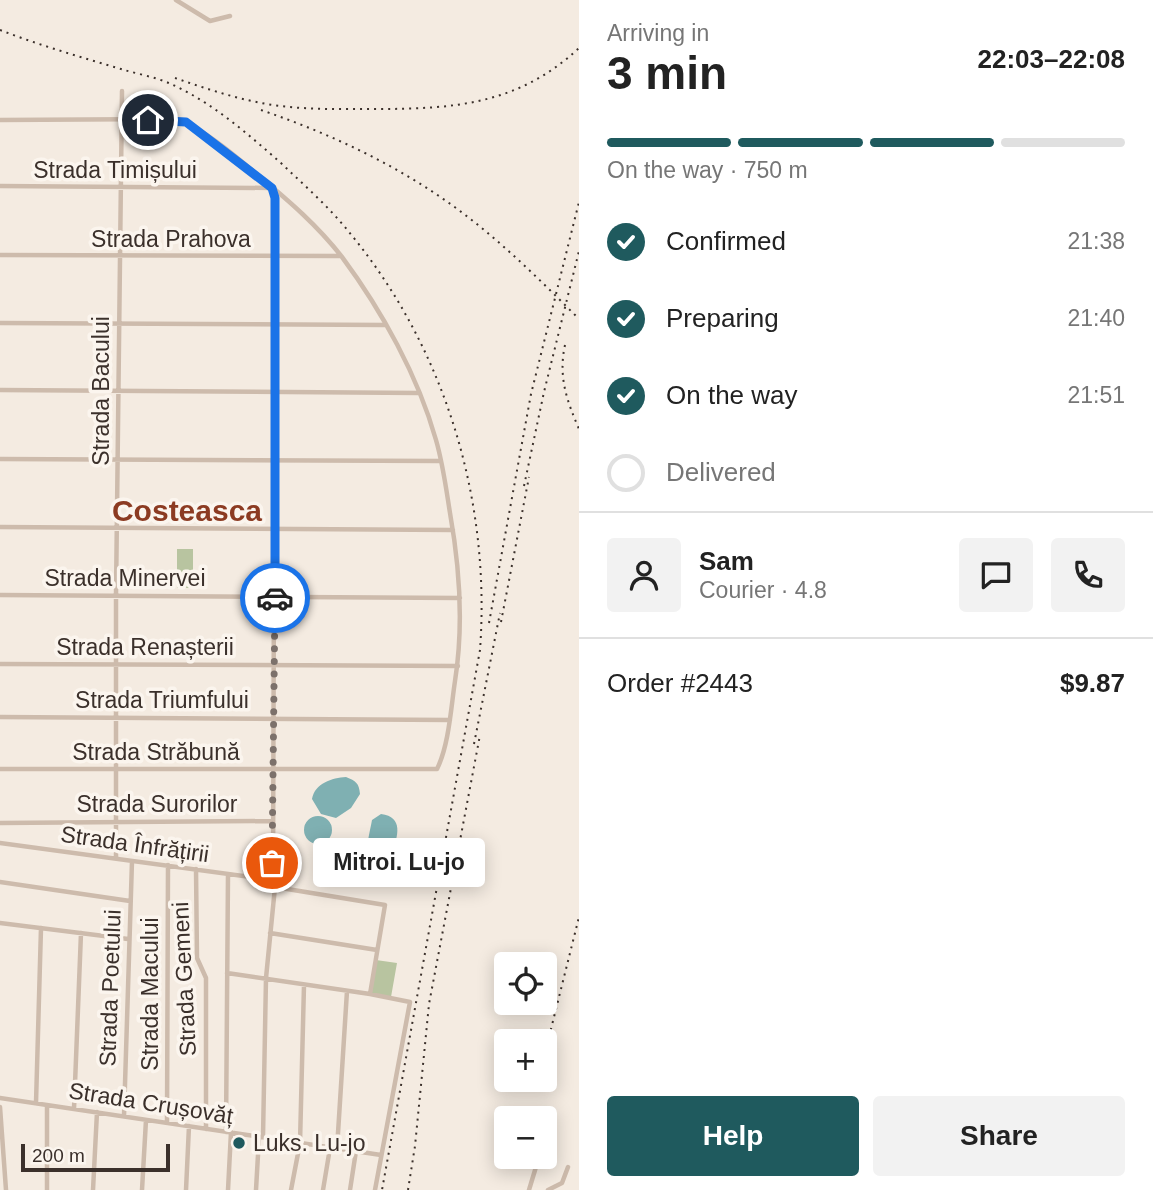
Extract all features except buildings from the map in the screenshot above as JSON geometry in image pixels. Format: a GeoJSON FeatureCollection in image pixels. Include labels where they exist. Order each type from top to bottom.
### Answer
{"type":"FeatureCollection","features":[{"type":"Feature","properties":{"kind":"street"},"geometry":{"type":"LineString","coordinates":[[176,0],[210,21],[230,16]]}},
{"type":"Feature","properties":{"kind":"street","name":"Strada Bacului"},"geometry":{"type":"LineString","coordinates":[[116,858],[122,91]]}},
{"type":"Feature","properties":{"kind":"street"},"geometry":{"type":"LineString","coordinates":[[0,120],[172,119],[186,122],[300,211],[341,256],[386,326],[419,393],[441,461],[453,530],[460,598],[460,635],[450,720]]}},
{"type":"Feature","properties":{"kind":"street","name":"Strada Timișului"},"geometry":{"type":"LineString","coordinates":[[0,186],[272,188]]}},
{"type":"Feature","properties":{"kind":"street"},"geometry":{"type":"LineString","coordinates":[[256,1190],[261,1137],[266,978],[275,887],[272,821],[275,198],[272,188]]}},
{"type":"Feature","properties":{"kind":"street","name":"Strada Prahova"},"geometry":{"type":"LineString","coordinates":[[0,255],[341,256]]}},
{"type":"Feature","properties":{"kind":"street"},"geometry":{"type":"LineString","coordinates":[[0,323],[386,326]]}},
{"type":"Feature","properties":{"kind":"street"},"geometry":{"type":"LineString","coordinates":[[0,390],[419,393]]}},
{"type":"Feature","properties":{"kind":"street"},"geometry":{"type":"LineString","coordinates":[[0,459],[441,461]]}},
{"type":"Feature","properties":{"kind":"street"},"geometry":{"type":"LineString","coordinates":[[0,527],[453,530]]}},
{"type":"Feature","properties":{"kind":"street","name":"Strada Minervei"},"geometry":{"type":"LineString","coordinates":[[0,595],[460,598]]}},
{"type":"Feature","properties":{"kind":"street","name":"Strada Renașterii"},"geometry":{"type":"LineString","coordinates":[[0,664],[457,666]]}},
{"type":"Feature","properties":{"kind":"street","name":"Strada Triumfului"},"geometry":{"type":"LineString","coordinates":[[0,717],[450,720]]}},
{"type":"Feature","properties":{"kind":"street","name":"Strada Străbună"},"geometry":{"type":"LineString","coordinates":[[0,769],[437,769],[450,720]]}},
{"type":"Feature","properties":{"kind":"street","name":"Strada Surorilor"},"geometry":{"type":"LineString","coordinates":[[0,823],[272,821]]}},
{"type":"Feature","properties":{"kind":"street","name":"Strada Înfrățirii"},"geometry":{"type":"LineString","coordinates":[[0,843],[274,880]]}},
{"type":"Feature","properties":{"kind":"street","name":"Strada Poetului"},"geometry":{"type":"LineString","coordinates":[[124,1116],[132,861]]}},
{"type":"Feature","properties":{"kind":"street","name":"Strada Macului"},"geometry":{"type":"LineString","coordinates":[[167,1123],[168,865]]}},
{"type":"Feature","properties":{"kind":"street","name":"Strada Gemeni"},"geometry":{"type":"LineString","coordinates":[[196,869],[197,958],[206,978],[206,1129]]}},
{"type":"Feature","properties":{"kind":"street"},"geometry":{"type":"LineString","coordinates":[[228,874],[228,1190]]}},
{"type":"Feature","properties":{"kind":"street"},"geometry":{"type":"LineString","coordinates":[[0,882],[130,901]]}},
{"type":"Feature","properties":{"kind":"street"},"geometry":{"type":"LineString","coordinates":[[275,887],[385,905],[370,994]]}},
{"type":"Feature","properties":{"kind":"street"},"geometry":{"type":"LineString","coordinates":[[0,923],[128,939]]}},
{"type":"Feature","properties":{"kind":"street"},"geometry":{"type":"LineString","coordinates":[[36,1103],[41,928]]}},
{"type":"Feature","properties":{"kind":"street"},"geometry":{"type":"LineString","coordinates":[[74,1109],[81,933]]}},
{"type":"Feature","properties":{"kind":"street"},"geometry":{"type":"LineString","coordinates":[[270,933],[377,950]]}},
{"type":"Feature","properties":{"kind":"street"},"geometry":{"type":"LineString","coordinates":[[227,973],[410,1002],[375,1190]]}},
{"type":"Feature","properties":{"kind":"street"},"geometry":{"type":"LineString","coordinates":[[291,1190],[300,1143],[304,985]]}},
{"type":"Feature","properties":{"kind":"street"},"geometry":{"type":"LineString","coordinates":[[337,1149],[347,991]]}},
{"type":"Feature","properties":{"kind":"street","name":"Strada Crușovăț"},"geometry":{"type":"LineString","coordinates":[[0,1098],[381,1155]]}},
{"type":"Feature","properties":{"kind":"street"},"geometry":{"type":"LineString","coordinates":[[47,1105],[47,1190]]}},
{"type":"Feature","properties":{"kind":"street"},"geometry":{"type":"LineString","coordinates":[[0,1107],[6,1190]]}},
{"type":"Feature","properties":{"kind":"street"},"geometry":{"type":"LineString","coordinates":[[93,1190],[97,1112]]}},
{"type":"Feature","properties":{"kind":"street"},"geometry":{"type":"LineString","coordinates":[[142,1190],[146,1120]]}},
{"type":"Feature","properties":{"kind":"street"},"geometry":{"type":"LineString","coordinates":[[186,1190],[189,1126]]}},
{"type":"Feature","properties":{"kind":"street"},"geometry":{"type":"LineString","coordinates":[[323,1190],[330,1148]]}},
{"type":"Feature","properties":{"kind":"street"},"geometry":{"type":"LineString","coordinates":[[350,1190],[356,1152]]}},
{"type":"Feature","properties":{"kind":"street"},"geometry":{"type":"LineString","coordinates":[[548,1190],[562,1183],[568,1167]]}},
{"type":"Feature","properties":{"kind":"street"},"geometry":{"type":"LineString","coordinates":[[529,1190],[535,1169]]}},
{"type":"Feature","properties":{"kind":"green space"},"geometry":{"type":"Polygon","coordinates":[[[177,549],[193,549],[193,588],[177,588],[177,549]]]}},
{"type":"Feature","properties":{"kind":"green space"},"geometry":{"type":"Polygon","coordinates":[[[376,960],[397,963],[391,997],[370,994],[376,960]]]}},
{"type":"Feature","properties":{"kind":"water"},"geometry":{"type":"Polygon","coordinates":[[[346,777],[356,783],[360,790],[351,808],[336,818],[321,814],[312,799],[317,789],[330,780],[346,777]]]}},
{"type":"Feature","properties":{"kind":"water"},"geometry":{"type":"Polygon","coordinates":[[[381,814],[393,819],[397,834],[388,865],[385,869],[375,871],[369,860],[368,840],[372,820],[381,814]]]}},
{"type":"Feature","properties":{"kind":"water"},"geometry":{"type":"Polygon","coordinates":[[[318,816],[328,820],[332,830],[328,840],[318,844],[308,840],[304,830],[308,820],[318,816]]]}},
{"type":"Feature","properties":{"kind":"railway"},"geometry":{"type":"LineString","coordinates":[[0,30],[171,84],[216,110],[269,153],[333,214],[383,277],[412,325],[436,376],[455,428],[469,482],[478,538],[480,650],[382,1190]]}},
{"type":"Feature","properties":{"kind":"railway"},"geometry":{"type":"LineString","coordinates":[[175,78],[236,97],[286,107],[404,109],[458,105],[483,100],[532,82],[579,48]]}},
{"type":"Feature","properties":{"kind":"railway"},"geometry":{"type":"LineString","coordinates":[[261,110],[345,143],[424,186],[501,244],[579,319]]}},
{"type":"Feature","properties":{"kind":"railway"},"geometry":{"type":"LineString","coordinates":[[489,623],[531,394],[579,202]]}},
{"type":"Feature","properties":{"kind":"railway"},"geometry":{"type":"LineString","coordinates":[[524,486],[579,251]]}},
{"type":"Feature","properties":{"kind":"railway"},"geometry":{"type":"LineString","coordinates":[[565,345],[563,378],[579,429]]}},
{"type":"Feature","properties":{"kind":"railway"},"geometry":{"type":"LineString","coordinates":[[501,622],[529,477]]}},
{"type":"Feature","properties":{"kind":"railway"},"geometry":{"type":"LineString","coordinates":[[474,744],[500,613]]}},
{"type":"Feature","properties":{"kind":"railway"},"geometry":{"type":"LineString","coordinates":[[408,1190],[429,1004],[480,735]]}},
{"type":"Feature","properties":{"kind":"railway"},"geometry":{"type":"LineString","coordinates":[[551,1029],[579,917]]}},
{"type":"Feature","properties":{"kind":"way so far"},"geometry":{"type":"LineString","coordinates":[[272,863],[275,598]]}},
{"type":"Feature","properties":{"kind":"place","name":"Mitroi. Lu-jo"},"geometry":{"type":"Point","coordinates":[272,863]}},
{"type":"Feature","properties":{"kind":"place","name":"Luks. Lu-jo"},"geometry":{"type":"Point","coordinates":[239,1143]}},
{"type":"Feature","properties":{"kind":"district","name":"Costeasca"},"geometry":{"type":"Point","coordinates":[187,511]}},
{"type":"Feature","properties":{"kind":"route"},"geometry":{"type":"LineString","coordinates":[[148,120],[172,119],[186,122],[248,167],[272,188],[275,198],[275,598]]}}]}
